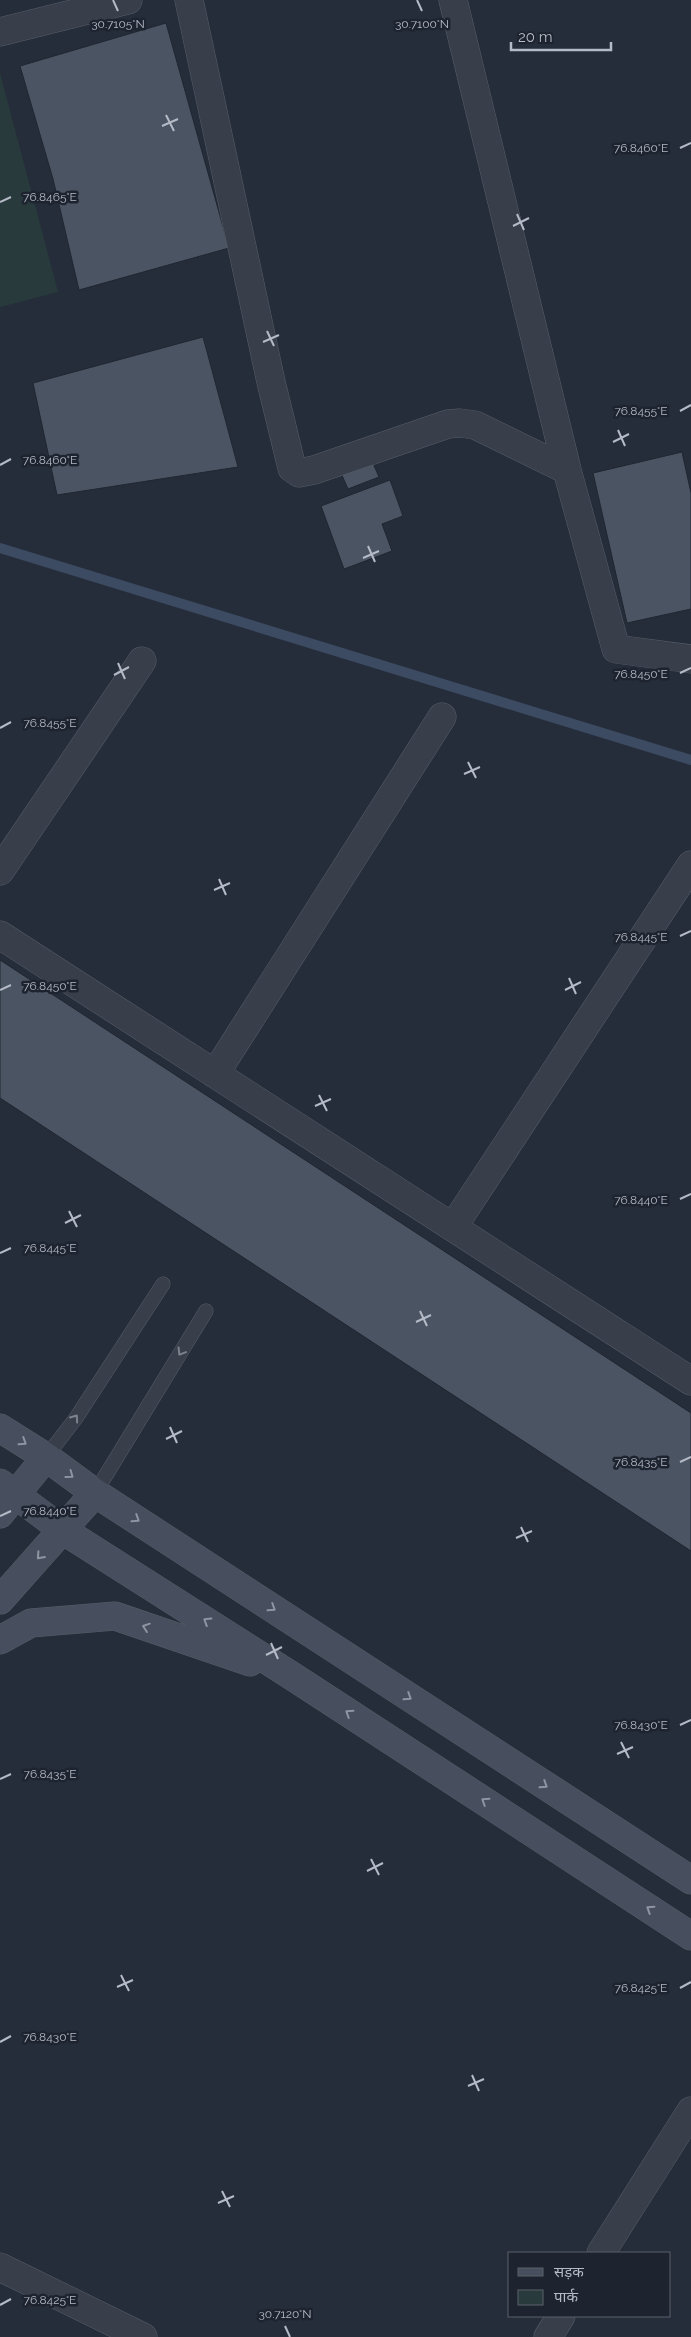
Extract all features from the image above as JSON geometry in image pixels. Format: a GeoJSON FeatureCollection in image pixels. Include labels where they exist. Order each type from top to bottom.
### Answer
{"type":"FeatureCollection","features":[{"type":"Feature","properties":{"kind":"main road"},"geometry":{"type":"LineString","coordinates":[[0,1428],[46,1457],[95,1493],[691,1880]]}},
{"type":"Feature","properties":{"kind":"main road"},"geometry":{"type":"LineString","coordinates":[[46,1457],[6,1497],[64,1530],[292,1676],[691,1936]]}},
{"type":"Feature","properties":{"kind":"main road"},"geometry":{"type":"LineString","coordinates":[[0,1600],[95,1493]]}},
{"type":"Feature","properties":{"kind":"main road"},"geometry":{"type":"LineString","coordinates":[[0,1640],[31,1623],[114,1616],[292,1676]]}},
{"type":"Feature","properties":{"kind":"street"},"geometry":{"type":"LineString","coordinates":[[0,32],[128,0]]}},
{"type":"Feature","properties":{"kind":"street"},"geometry":{"type":"LineString","coordinates":[[190,0],[271,382],[292,468],[299,473],[314,470],[411,435],[448,424],[460,423],[475,424],[567,470]]}},
{"type":"Feature","properties":{"kind":"street"},"geometry":{"type":"LineString","coordinates":[[453,0],[567,470],[616,649],[691,659]]}},
{"type":"Feature","properties":{"kind":"street"},"geometry":{"type":"LineString","coordinates":[[0,871],[142,661]]}},
{"type":"Feature","properties":{"kind":"street"},"geometry":{"type":"LineString","coordinates":[[215,1074],[442,717]]}},
{"type":"Feature","properties":{"kind":"street"},"geometry":{"type":"LineString","coordinates":[[453,1227],[691,865]]}},
{"type":"Feature","properties":{"kind":"street"},"geometry":{"type":"LineString","coordinates":[[0,935],[453,1227],[689,1375]]}},
{"type":"Feature","properties":{"kind":"street"},"geometry":{"type":"LineString","coordinates":[[602,2252],[691,2111]]}},
{"type":"Feature","properties":{"kind":"street"},"geometry":{"type":"LineString","coordinates":[[0,2267],[143,2337]]}},
{"type":"Feature","properties":{"kind":"street"},"geometry":{"type":"LineString","coordinates":[[548,2337],[560,2317]]}},
{"type":"Feature","properties":{"kind":"lane"},"geometry":{"type":"LineString","coordinates":[[46,1457],[76,1418],[163,1284]]}},
{"type":"Feature","properties":{"kind":"lane"},"geometry":{"type":"LineString","coordinates":[[95,1493],[206,1310]]}},
{"type":"Feature","properties":{"kind":"green space"},"geometry":{"type":"Polygon","coordinates":[[[0,73],[58,292],[0,307],[0,73]]]}},
{"type":"Feature","properties":{"kind":"building"},"geometry":{"type":"Polygon","coordinates":[[[166,23],[229,248],[79,290],[53,179],[20,66],[166,23]]]}},
{"type":"Feature","properties":{"kind":"building"},"geometry":{"type":"Polygon","coordinates":[[[203,337],[238,467],[57,495],[33,383],[203,337]]]}},
{"type":"Feature","properties":{"kind":"building"},"geometry":{"type":"Polygon","coordinates":[[[682,452],[691,493],[691,609],[627,623],[593,473],[682,452]]]}},
{"type":"Feature","properties":{"kind":"building"},"geometry":{"type":"Polygon","coordinates":[[[372,461],[379,477],[348,489],[341,473],[372,461]]]}},
{"type":"Feature","properties":{"kind":"building"},"geometry":{"type":"Polygon","coordinates":[[[390,480],[403,516],[382,524],[392,551],[344,569],[321,506],[390,480]]]}},
{"type":"Feature","properties":{"kind":"building"},"geometry":{"type":"Polygon","coordinates":[[[0,960],[691,1413],[691,1551],[0,1098],[0,960]]]}},
{"type":"Feature","properties":{"kind":"waterway"},"geometry":{"type":"LineString","coordinates":[[0,548],[691,760]]}}]}
